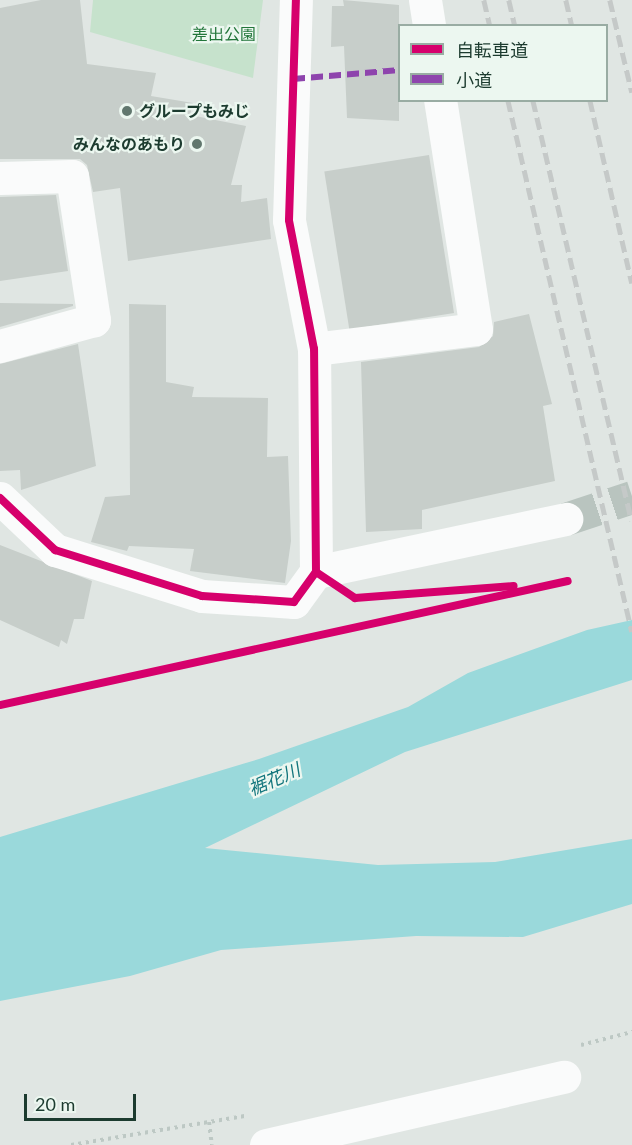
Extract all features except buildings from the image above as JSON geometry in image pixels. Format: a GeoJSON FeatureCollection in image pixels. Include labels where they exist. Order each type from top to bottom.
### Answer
{"type":"FeatureCollection","features":[{"type":"Feature","properties":{"kind":"street"},"geometry":{"type":"LineString","coordinates":[[0,498],[55,550],[202,596],[294,602],[316,572],[314,349],[289,220],[296,0]]}},
{"type":"Feature","properties":{"kind":"street"},"geometry":{"type":"LineString","coordinates":[[425,0],[429,24]]}},
{"type":"Feature","properties":{"kind":"street"},"geometry":{"type":"LineString","coordinates":[[314,349],[476,329],[440,102]]}},
{"type":"Feature","properties":{"kind":"street"},"geometry":{"type":"LineString","coordinates":[[0,178],[72,176],[94,320],[0,346]]}},
{"type":"Feature","properties":{"kind":"street"},"geometry":{"type":"LineString","coordinates":[[316,572],[566,519]]}},
{"type":"Feature","properties":{"kind":"street"},"geometry":{"type":"LineString","coordinates":[[266,1145],[564,1077]]}},
{"type":"Feature","properties":{"kind":"path"},"geometry":{"type":"LineString","coordinates":[[576,1047],[632,1032]]}},
{"type":"Feature","properties":{"kind":"path"},"geometry":{"type":"LineString","coordinates":[[71,1145],[209,1122],[212,1145]]}},
{"type":"Feature","properties":{"kind":"green space","name":"差出公園"},"geometry":{"type":"Polygon","coordinates":[[[93,0],[263,0],[253,78],[90,32],[93,0]]]}},
{"type":"Feature","properties":{"kind":"water","name":"裾花川"},"geometry":{"type":"Polygon","coordinates":[[[632,620],[632,680],[405,752],[205,848],[378,865],[495,862],[632,839],[632,904],[523,937],[416,936],[221,950],[130,976],[0,1001],[0,837],[259,759],[408,707],[468,673],[587,630],[632,620]]]}},
{"type":"Feature","properties":{"kind":"tunnel"},"geometry":{"type":"LineString","coordinates":[[566,519],[632,497]]}},
{"type":"Feature","properties":{"kind":"railway"},"geometry":{"type":"LineString","coordinates":[[484,0],[490,24]]}},
{"type":"Feature","properties":{"kind":"railway"},"geometry":{"type":"LineString","coordinates":[[509,0],[515,24]]}},
{"type":"Feature","properties":{"kind":"railway"},"geometry":{"type":"LineString","coordinates":[[566,0],[572,24]]}},
{"type":"Feature","properties":{"kind":"railway"},"geometry":{"type":"LineString","coordinates":[[610,0],[632,92]]}},
{"type":"Feature","properties":{"kind":"railway"},"geometry":{"type":"LineString","coordinates":[[508,102],[632,632]]}},
{"type":"Feature","properties":{"kind":"railway"},"geometry":{"type":"LineString","coordinates":[[533,102],[632,521]]}},
{"type":"Feature","properties":{"kind":"railway"},"geometry":{"type":"LineString","coordinates":[[590,102],[632,283]]}},
{"type":"Feature","properties":{"kind":"marked path"},"geometry":{"type":"LineString","coordinates":[[293,79],[398,70]]}},
{"type":"Feature","properties":{"kind":"cycle path"},"geometry":{"type":"LineString","coordinates":[[0,498],[55,550],[202,596],[294,602],[316,572],[314,349],[289,220],[296,0]]}},
{"type":"Feature","properties":{"kind":"cycle path"},"geometry":{"type":"LineString","coordinates":[[316,572],[355,598],[514,586]]}},
{"type":"Feature","properties":{"kind":"cycle path"},"geometry":{"type":"LineString","coordinates":[[0,705],[568,581]]}},
{"type":"Feature","properties":{"kind":"place","name":"グループもみじ"},"geometry":{"type":"Point","coordinates":[127,111]}},
{"type":"Feature","properties":{"kind":"place","name":"みんなのあもり"},"geometry":{"type":"Point","coordinates":[197,144]}}]}
